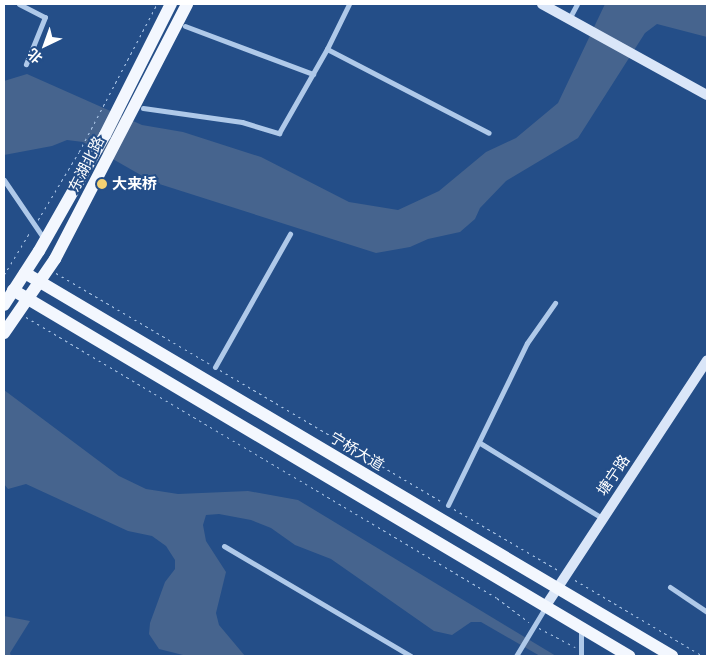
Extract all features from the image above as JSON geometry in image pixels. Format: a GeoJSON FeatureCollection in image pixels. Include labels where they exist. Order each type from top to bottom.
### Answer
{"type":"FeatureCollection","features":[{"type":"Feature","properties":{"kind":"main road","name":"东湖北路"},"geometry":{"type":"LineString","coordinates":[[4,305],[45,240],[91,160],[117,96],[171,4]]}},
{"type":"Feature","properties":{"kind":"main road","name":"东湖北路"},"geometry":{"type":"LineString","coordinates":[[4,333],[49,269],[104,164],[139,106],[188,4]]}},
{"type":"Feature","properties":{"kind":"main road","name":"宁桥大道"},"geometry":{"type":"LineString","coordinates":[[25,273],[672,656]]}},
{"type":"Feature","properties":{"kind":"main road"},"geometry":{"type":"LineString","coordinates":[[14,290],[27,300],[629,656]]}},
{"type":"Feature","properties":{"kind":"street"},"geometry":{"type":"LineString","coordinates":[[19,4],[46,16],[26,64]]}},
{"type":"Feature","properties":{"kind":"street"},"geometry":{"type":"LineString","coordinates":[[139,106],[242,122],[279,133],[327,49],[349,4]]}},
{"type":"Feature","properties":{"kind":"street"},"geometry":{"type":"LineString","coordinates":[[542,4],[707,95]]}},
{"type":"Feature","properties":{"kind":"street"},"geometry":{"type":"LineString","coordinates":[[572,21],[577,4]]}},
{"type":"Feature","properties":{"kind":"street"},"geometry":{"type":"LineString","coordinates":[[185,26],[313,74]]}},
{"type":"Feature","properties":{"kind":"street"},"geometry":{"type":"LineString","coordinates":[[327,49],[489,133]]}},
{"type":"Feature","properties":{"kind":"street"},"geometry":{"type":"LineString","coordinates":[[4,180],[45,240]]}},
{"type":"Feature","properties":{"kind":"street"},"geometry":{"type":"LineString","coordinates":[[215,367],[290,234]]}},
{"type":"Feature","properties":{"kind":"street"},"geometry":{"type":"LineString","coordinates":[[448,505],[480,443],[527,343],[555,303]]}},
{"type":"Feature","properties":{"kind":"street","name":"塘宁路"},"geometry":{"type":"LineString","coordinates":[[545,607],[707,360]]}},
{"type":"Feature","properties":{"kind":"street"},"geometry":{"type":"LineString","coordinates":[[480,443],[602,518]]}},
{"type":"Feature","properties":{"kind":"street"},"geometry":{"type":"LineString","coordinates":[[224,546],[411,656]]}},
{"type":"Feature","properties":{"kind":"street"},"geometry":{"type":"LineString","coordinates":[[670,587],[707,612]]}},
{"type":"Feature","properties":{"kind":"street"},"geometry":{"type":"LineString","coordinates":[[516,656],[545,607]]}},
{"type":"Feature","properties":{"kind":"street"},"geometry":{"type":"LineString","coordinates":[[581,656],[582,628]]}},
{"type":"Feature","properties":{"kind":"path"},"geometry":{"type":"LineString","coordinates":[[4,275],[79,152],[117,96],[157,4]]}},
{"type":"Feature","properties":{"kind":"path"},"geometry":{"type":"LineString","coordinates":[[49,269],[703,656]]}},
{"type":"Feature","properties":{"kind":"path"},"geometry":{"type":"LineString","coordinates":[[18,313],[497,598],[534,625],[580,650]]}},
{"type":"Feature","properties":{"kind":"water"},"geometry":{"type":"Polygon","coordinates":[[[605,4],[707,4],[707,37],[657,24],[645,33],[578,138],[506,181],[480,208],[475,219],[460,232],[428,239],[410,247],[376,253],[153,182],[83,142],[67,140],[52,146],[4,155],[4,81],[27,74],[142,125],[183,132],[261,157],[349,202],[398,210],[439,191],[486,152],[516,138],[558,103],[605,4]]]}},
{"type":"Feature","properties":{"kind":"water"},"geometry":{"type":"Polygon","coordinates":[[[4,390],[119,476],[146,489],[178,494],[248,491],[298,500],[556,656],[540,656],[481,622],[471,622],[452,635],[434,631],[331,559],[295,545],[271,528],[251,520],[219,514],[206,515],[203,525],[206,541],[226,572],[216,613],[219,625],[245,656],[187,656],[159,649],[149,634],[150,623],[165,582],[175,569],[175,560],[166,546],[152,536],[128,531],[26,484],[8,489],[4,484],[4,390]]]}},
{"type":"Feature","properties":{"kind":"water"},"geometry":{"type":"Polygon","coordinates":[[[4,616],[30,621],[10,653],[11,656],[4,656],[4,616]]]}},
{"type":"Feature","properties":{"kind":"place","name":"大来桥"},"geometry":{"type":"Point","coordinates":[102,184]}}]}
